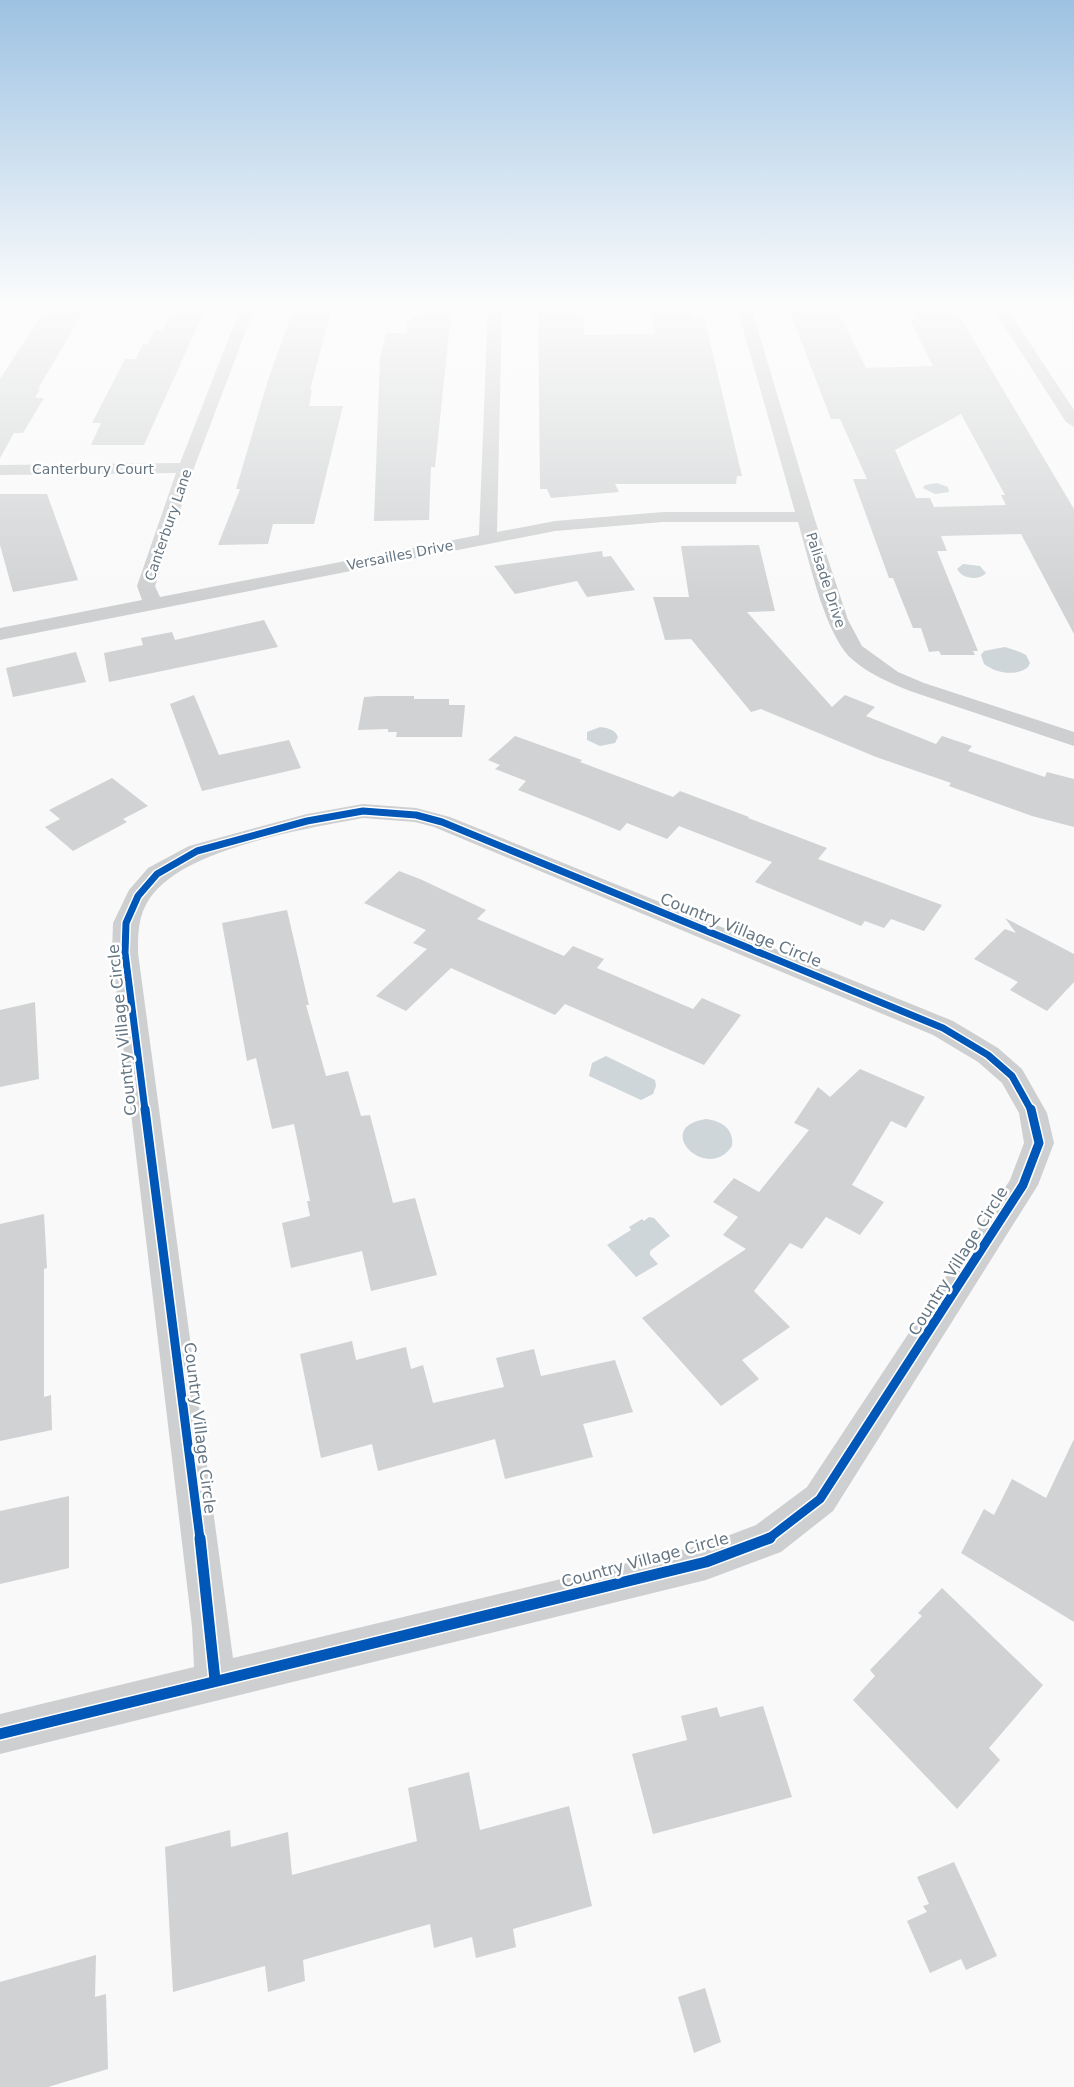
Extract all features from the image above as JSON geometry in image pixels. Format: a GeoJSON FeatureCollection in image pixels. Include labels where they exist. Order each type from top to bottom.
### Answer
{"type":"FeatureCollection","features":[{"type":"Feature","properties":{"kind":"street","name":"Canterbury Lane"},"geometry":{"type":"LineString","coordinates":[[153,603],[146,586],[186,468],[210,404]]}},
{"type":"Feature","properties":{"kind":"street"},"geometry":{"type":"LineString","coordinates":[[488,538],[493,404]]}},
{"type":"Feature","properties":{"kind":"street","name":"Palisade Drive"},"geometry":{"type":"LineString","coordinates":[[772,404],[805,517],[838,620],[850,644],[861,658],[891,676],[917,687],[1074,739]]}},
{"type":"Feature","properties":{"kind":"street"},"geometry":{"type":"LineString","coordinates":[[1063,404],[1074,422]]}},
{"type":"Feature","properties":{"kind":"street","name":"Canterbury Court"},"geometry":{"type":"LineString","coordinates":[[0,470],[186,468]]}},
{"type":"Feature","properties":{"kind":"street","name":"Versailles Drive"},"geometry":{"type":"LineString","coordinates":[[0,634],[555,526],[606,520],[663,517],[805,517]]}},
{"type":"Feature","properties":{"kind":"street","name":"Country Village Circle"},"geometry":{"type":"LineString","coordinates":[[0,1734],[215,1680],[706,1562],[768,1539],[820,1499],[1023,1185],[1039,1143],[1033,1113],[1012,1076],[988,1054],[943,1028],[442,822],[416,815],[363,811],[307,821],[197,851],[156,874],[138,896],[126,923],[125,953],[211,1627],[215,1680]]}},
{"type":"Feature","properties":{"kind":"shaded area"},"geometry":{"type":"Polygon","coordinates":[[[937,483],[948,487],[949,492],[935,494],[923,488],[925,485],[937,483]]]}},
{"type":"Feature","properties":{"kind":"shaded area"},"geometry":{"type":"Polygon","coordinates":[[[963,564],[980,566],[986,573],[975,578],[967,577],[957,569],[963,564]]]}},
{"type":"Feature","properties":{"kind":"shaded area"},"geometry":{"type":"Polygon","coordinates":[[[1005,647],[1026,655],[1030,663],[1028,667],[1018,672],[1006,673],[994,670],[984,664],[981,655],[984,651],[1005,647]]]}},
{"type":"Feature","properties":{"kind":"shaded area"},"geometry":{"type":"Polygon","coordinates":[[[600,727],[608,728],[615,732],[618,737],[615,743],[600,746],[587,740],[587,732],[600,727]]]}},
{"type":"Feature","properties":{"kind":"shaded area"},"geometry":{"type":"Polygon","coordinates":[[[606,1056],[655,1080],[656,1086],[653,1094],[641,1100],[589,1076],[592,1063],[606,1056]]]}},
{"type":"Feature","properties":{"kind":"shaded area"},"geometry":{"type":"Polygon","coordinates":[[[706,1119],[726,1127],[732,1140],[732,1146],[721,1156],[710,1159],[698,1156],[689,1150],[683,1141],[683,1132],[690,1124],[706,1119]]]}},
{"type":"Feature","properties":{"kind":"shaded area"},"geometry":{"type":"Polygon","coordinates":[[[649,1217],[654,1218],[670,1236],[650,1251],[650,1255],[658,1264],[636,1277],[607,1245],[631,1230],[629,1227],[649,1217]]]}},
{"type":"Feature","properties":{"kind":"building"},"geometry":{"type":"Polygon","coordinates":[[[0,404],[40,404],[23,433],[14,433],[0,458],[0,404]]]}},
{"type":"Feature","properties":{"kind":"building"},"geometry":{"type":"Polygon","coordinates":[[[102,404],[162,404],[144,445],[91,445],[101,423],[92,423],[102,404]]]}},
{"type":"Feature","properties":{"kind":"building"},"geometry":{"type":"Polygon","coordinates":[[[261,404],[343,406],[314,524],[273,524],[268,544],[218,545],[240,489],[236,489],[261,404]]]}},
{"type":"Feature","properties":{"kind":"building"},"geometry":{"type":"Polygon","coordinates":[[[378,404],[442,404],[435,467],[431,467],[429,520],[374,521],[378,404]]]}},
{"type":"Feature","properties":{"kind":"building"},"geometry":{"type":"Polygon","coordinates":[[[539,404],[725,404],[742,476],[737,476],[736,484],[615,484],[619,492],[551,498],[547,489],[540,489],[539,404]]]}},
{"type":"Feature","properties":{"kind":"building"},"geometry":{"type":"Polygon","coordinates":[[[825,404],[1012,404],[1074,509],[1074,634],[1021,534],[941,536],[947,551],[937,551],[978,651],[973,651],[975,655],[941,655],[939,651],[929,652],[921,628],[913,628],[893,578],[889,578],[853,479],[867,479],[840,419],[831,419],[825,404]],[[961,414],[895,450],[916,498],[930,498],[934,507],[1006,505],[1001,495],[1005,495],[961,414]]]}},
{"type":"Feature","properties":{"kind":"building"},"geometry":{"type":"Polygon","coordinates":[[[0,494],[47,494],[78,580],[13,592],[0,545],[0,494]]]}},
{"type":"Feature","properties":{"kind":"building"},"geometry":{"type":"Polygon","coordinates":[[[759,545],[775,611],[747,612],[832,707],[845,695],[875,707],[866,716],[936,744],[942,736],[972,746],[968,751],[1045,777],[1047,772],[1074,779],[1074,827],[1032,816],[949,786],[951,783],[876,757],[761,709],[751,712],[691,639],[665,640],[653,597],[689,597],[681,546],[759,545]]]}},
{"type":"Feature","properties":{"kind":"building"},"geometry":{"type":"Polygon","coordinates":[[[602,551],[603,557],[611,556],[635,590],[587,597],[577,581],[515,594],[494,566],[602,551]]]}},
{"type":"Feature","properties":{"kind":"building"},"geometry":{"type":"Polygon","coordinates":[[[264,620],[278,647],[109,682],[104,653],[143,645],[141,638],[172,632],[175,640],[264,620]]]}},
{"type":"Feature","properties":{"kind":"building"},"geometry":{"type":"Polygon","coordinates":[[[76,652],[86,682],[13,697],[6,668],[76,652]]]}},
{"type":"Feature","properties":{"kind":"building"},"geometry":{"type":"Polygon","coordinates":[[[194,695],[219,755],[289,740],[301,768],[202,791],[170,704],[194,695]]]}},
{"type":"Feature","properties":{"kind":"building"},"geometry":{"type":"Polygon","coordinates":[[[414,696],[414,699],[449,699],[449,705],[465,705],[462,737],[396,737],[397,732],[388,732],[388,729],[358,730],[364,697],[414,696]]]}},
{"type":"Feature","properties":{"kind":"building"},"geometry":{"type":"Polygon","coordinates":[[[515,736],[582,760],[580,762],[673,797],[680,791],[749,817],[827,848],[818,859],[942,905],[924,931],[891,919],[884,928],[865,921],[861,926],[755,882],[772,862],[679,826],[667,839],[627,823],[620,831],[518,790],[526,781],[495,769],[500,765],[488,760],[515,736]]]}},
{"type":"Feature","properties":{"kind":"building"},"geometry":{"type":"Polygon","coordinates":[[[112,778],[148,806],[123,819],[127,822],[73,851],[45,827],[60,819],[49,810],[112,778]]]}},
{"type":"Feature","properties":{"kind":"building"},"geometry":{"type":"Polygon","coordinates":[[[399,871],[486,910],[477,919],[564,956],[573,946],[604,959],[597,968],[693,1009],[702,998],[741,1015],[704,1065],[565,1004],[555,1015],[451,968],[406,1011],[376,996],[427,949],[413,943],[426,930],[364,903],[399,871]]]}},
{"type":"Feature","properties":{"kind":"building"},"geometry":{"type":"Polygon","coordinates":[[[287,910],[309,1005],[306,1005],[326,1076],[348,1071],[361,1116],[370,1115],[393,1203],[415,1198],[437,1275],[371,1291],[362,1251],[291,1268],[282,1223],[310,1216],[307,1201],[310,1201],[294,1124],[272,1129],[256,1058],[247,1061],[222,923],[287,910]]]}},
{"type":"Feature","properties":{"kind":"building"},"geometry":{"type":"Polygon","coordinates":[[[1005,918],[1074,954],[1074,982],[1047,1011],[1010,990],[1018,982],[974,959],[1005,929],[1016,933],[1005,918]]]}},
{"type":"Feature","properties":{"kind":"building"},"geometry":{"type":"Polygon","coordinates":[[[35,1002],[39,1079],[0,1087],[0,1010],[35,1002]]]}},
{"type":"Feature","properties":{"kind":"building"},"geometry":{"type":"Polygon","coordinates":[[[860,1069],[925,1097],[906,1128],[891,1121],[852,1185],[884,1202],[860,1235],[826,1217],[802,1249],[790,1243],[754,1291],[790,1327],[742,1360],[759,1379],[721,1406],[642,1318],[746,1249],[723,1235],[738,1217],[713,1202],[734,1178],[759,1192],[809,1130],[794,1123],[818,1087],[830,1097],[860,1069]]]}},
{"type":"Feature","properties":{"kind":"building"},"geometry":{"type":"Polygon","coordinates":[[[44,1214],[47,1268],[44,1269],[44,1397],[51,1395],[52,1430],[0,1441],[0,1224],[44,1214]]]}},
{"type":"Feature","properties":{"kind":"building"},"geometry":{"type":"Polygon","coordinates":[[[352,1341],[356,1360],[406,1347],[411,1369],[423,1365],[433,1403],[504,1387],[496,1358],[534,1349],[541,1376],[615,1360],[633,1412],[583,1424],[593,1457],[505,1479],[495,1439],[378,1471],[372,1444],[321,1458],[300,1354],[352,1341]]]}},
{"type":"Feature","properties":{"kind":"building"},"geometry":{"type":"Polygon","coordinates":[[[1074,1439],[1074,1622],[961,1553],[984,1509],[994,1515],[1012,1479],[1046,1498],[1074,1439]]]}},
{"type":"Feature","properties":{"kind":"building"},"geometry":{"type":"Polygon","coordinates":[[[69,1496],[69,1568],[0,1584],[0,1511],[69,1496]]]}},
{"type":"Feature","properties":{"kind":"building"},"geometry":{"type":"Polygon","coordinates":[[[942,1588],[1043,1685],[989,1748],[1000,1760],[957,1809],[853,1700],[875,1676],[870,1670],[922,1616],[918,1613],[942,1588]]]}},
{"type":"Feature","properties":{"kind":"building"},"geometry":{"type":"Polygon","coordinates":[[[763,1706],[792,1797],[653,1834],[632,1754],[687,1740],[681,1716],[717,1707],[720,1717],[763,1706]]]}},
{"type":"Feature","properties":{"kind":"building"},"geometry":{"type":"Polygon","coordinates":[[[469,1772],[480,1830],[569,1806],[592,1906],[513,1929],[516,1947],[476,1958],[472,1937],[434,1948],[430,1924],[303,1960],[305,1981],[268,1992],[265,1966],[173,1992],[165,1847],[230,1830],[231,1847],[288,1832],[292,1875],[417,1841],[408,1788],[469,1772]]]}},
{"type":"Feature","properties":{"kind":"building"},"geometry":{"type":"Polygon","coordinates":[[[954,1862],[997,1956],[966,1970],[961,1959],[930,1973],[907,1921],[927,1912],[923,1906],[929,1904],[917,1877],[954,1862]]]}},
{"type":"Feature","properties":{"kind":"building"},"geometry":{"type":"Polygon","coordinates":[[[96,1955],[95,1997],[106,1994],[108,2069],[48,2087],[0,2087],[0,1982],[96,1955]]]}},
{"type":"Feature","properties":{"kind":"building"},"geometry":{"type":"Polygon","coordinates":[[[705,1988],[721,2042],[694,2053],[678,1997],[705,1988]]]}},
{"type":"Feature","properties":{"kind":"cycle path"},"geometry":{"type":"LineString","coordinates":[[0,1734],[706,1562],[768,1539],[820,1499],[1023,1185],[1039,1143],[1033,1113],[1012,1076],[988,1055],[943,1028],[442,822],[416,815],[363,811],[307,821],[197,851],[157,874],[138,896],[126,923],[125,953],[211,1627],[215,1680]]}}]}
